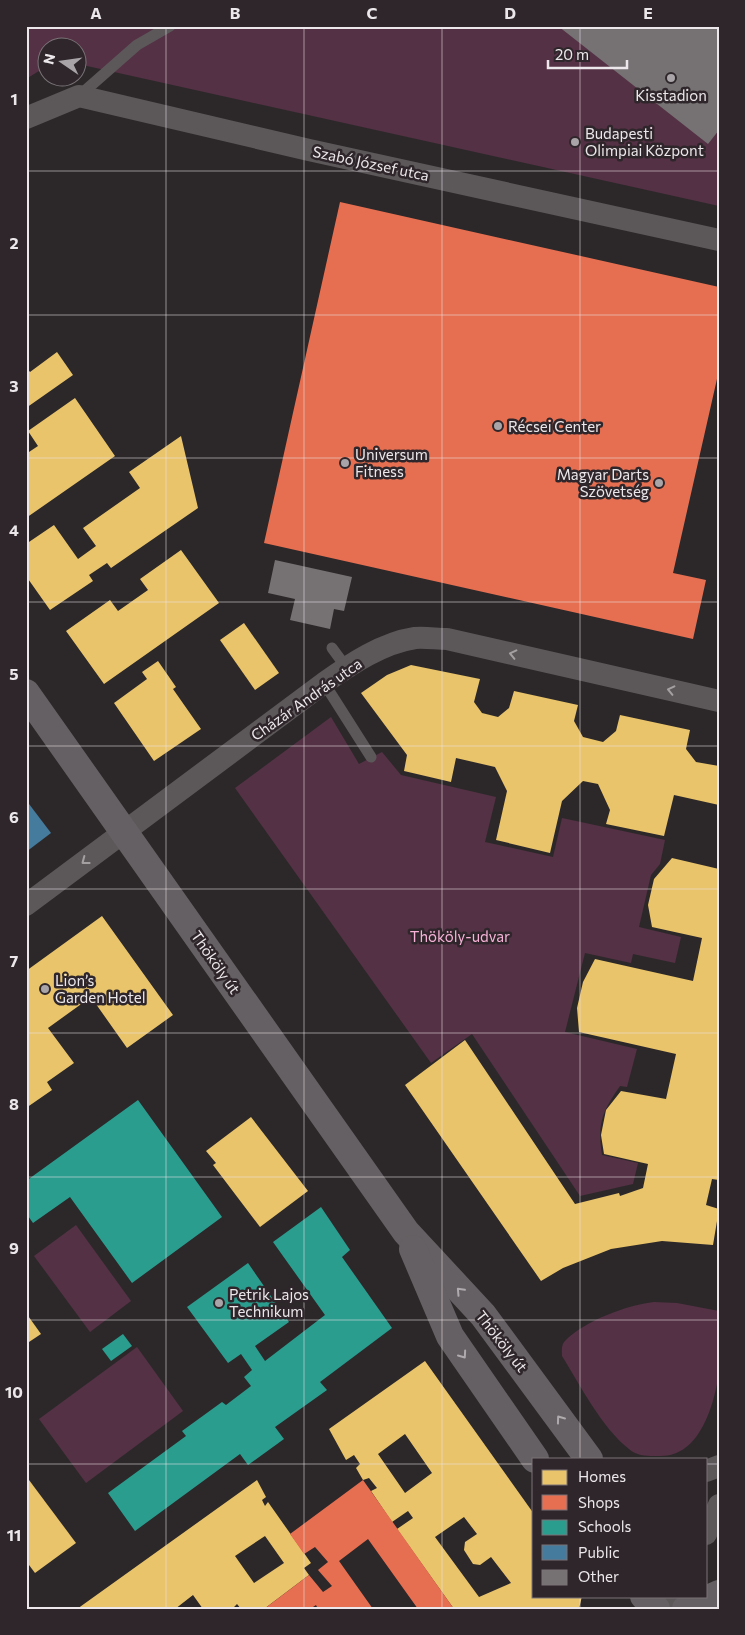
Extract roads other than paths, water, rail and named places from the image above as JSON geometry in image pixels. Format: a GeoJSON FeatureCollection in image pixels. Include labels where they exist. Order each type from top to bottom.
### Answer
{"type":"FeatureCollection","features":[{"type":"Feature","properties":{"kind":"main road","name":"Thököly út"},"geometry":{"type":"LineString","coordinates":[[26,693],[406,1232],[483,1316],[588,1458]]}},
{"type":"Feature","properties":{"kind":"main road","name":"Thököly út"},"geometry":{"type":"LineString","coordinates":[[406,1232],[450,1336],[534,1458]]}},
{"type":"Feature","properties":{"kind":"main road"},"geometry":{"type":"LineString","coordinates":[[686,1609],[719,1594]]}},
{"type":"Feature","properties":{"kind":"main road"},"geometry":{"type":"LineString","coordinates":[[646,1598],[656,1609]]}},
{"type":"Feature","properties":{"kind":"street"},"geometry":{"type":"LineString","coordinates":[[26,118],[79,96]]}},
{"type":"Feature","properties":{"kind":"street","name":"Szabó József utca"},"geometry":{"type":"LineString","coordinates":[[79,96],[299,148],[719,240]]}},
{"type":"Feature","properties":{"kind":"street","name":"Cházár András utca"},"geometry":{"type":"LineString","coordinates":[[26,905],[346,667],[391,645],[415,638],[447,639],[719,700]]}},
{"type":"Feature","properties":{"kind":"street"},"geometry":{"type":"LineString","coordinates":[[708,1530],[719,1505]]}},
{"type":"Feature","properties":{"kind":"lane"},"geometry":{"type":"LineString","coordinates":[[79,96],[137,45],[170,26]]}},
{"type":"Feature","properties":{"kind":"lane"},"geometry":{"type":"LineString","coordinates":[[332,648],[346,667]]}},
{"type":"Feature","properties":{"kind":"lane"},"geometry":{"type":"LineString","coordinates":[[324,683],[371,757]]}},
{"type":"Feature","properties":{"kind":"place","name":"Kisstadion"},"geometry":{"type":"Point","coordinates":[671,78]}},
{"type":"Feature","properties":{"kind":"place","name":"Budapesti Olimpiai Központ"},"geometry":{"type":"Point","coordinates":[575,142]}},
{"type":"Feature","properties":{"kind":"place","name":"Récsei Center"},"geometry":{"type":"Point","coordinates":[498,426]}},
{"type":"Feature","properties":{"kind":"place","name":"Universum Fitness"},"geometry":{"type":"Point","coordinates":[345,463]}},
{"type":"Feature","properties":{"kind":"place","name":"Magyar Darts Szövetség"},"geometry":{"type":"Point","coordinates":[659,483]}},
{"type":"Feature","properties":{"kind":"place","name":"Lion’s Garden Hotel"},"geometry":{"type":"Point","coordinates":[45,989]}},
{"type":"Feature","properties":{"kind":"place","name":"Petrik Lajos Technikum"},"geometry":{"type":"Point","coordinates":[219,1303]}},
{"type":"Feature","properties":{"kind":"park label","name":"Thököly-udvar"},"geometry":{"type":"Point","coordinates":[460,936]}}]}
